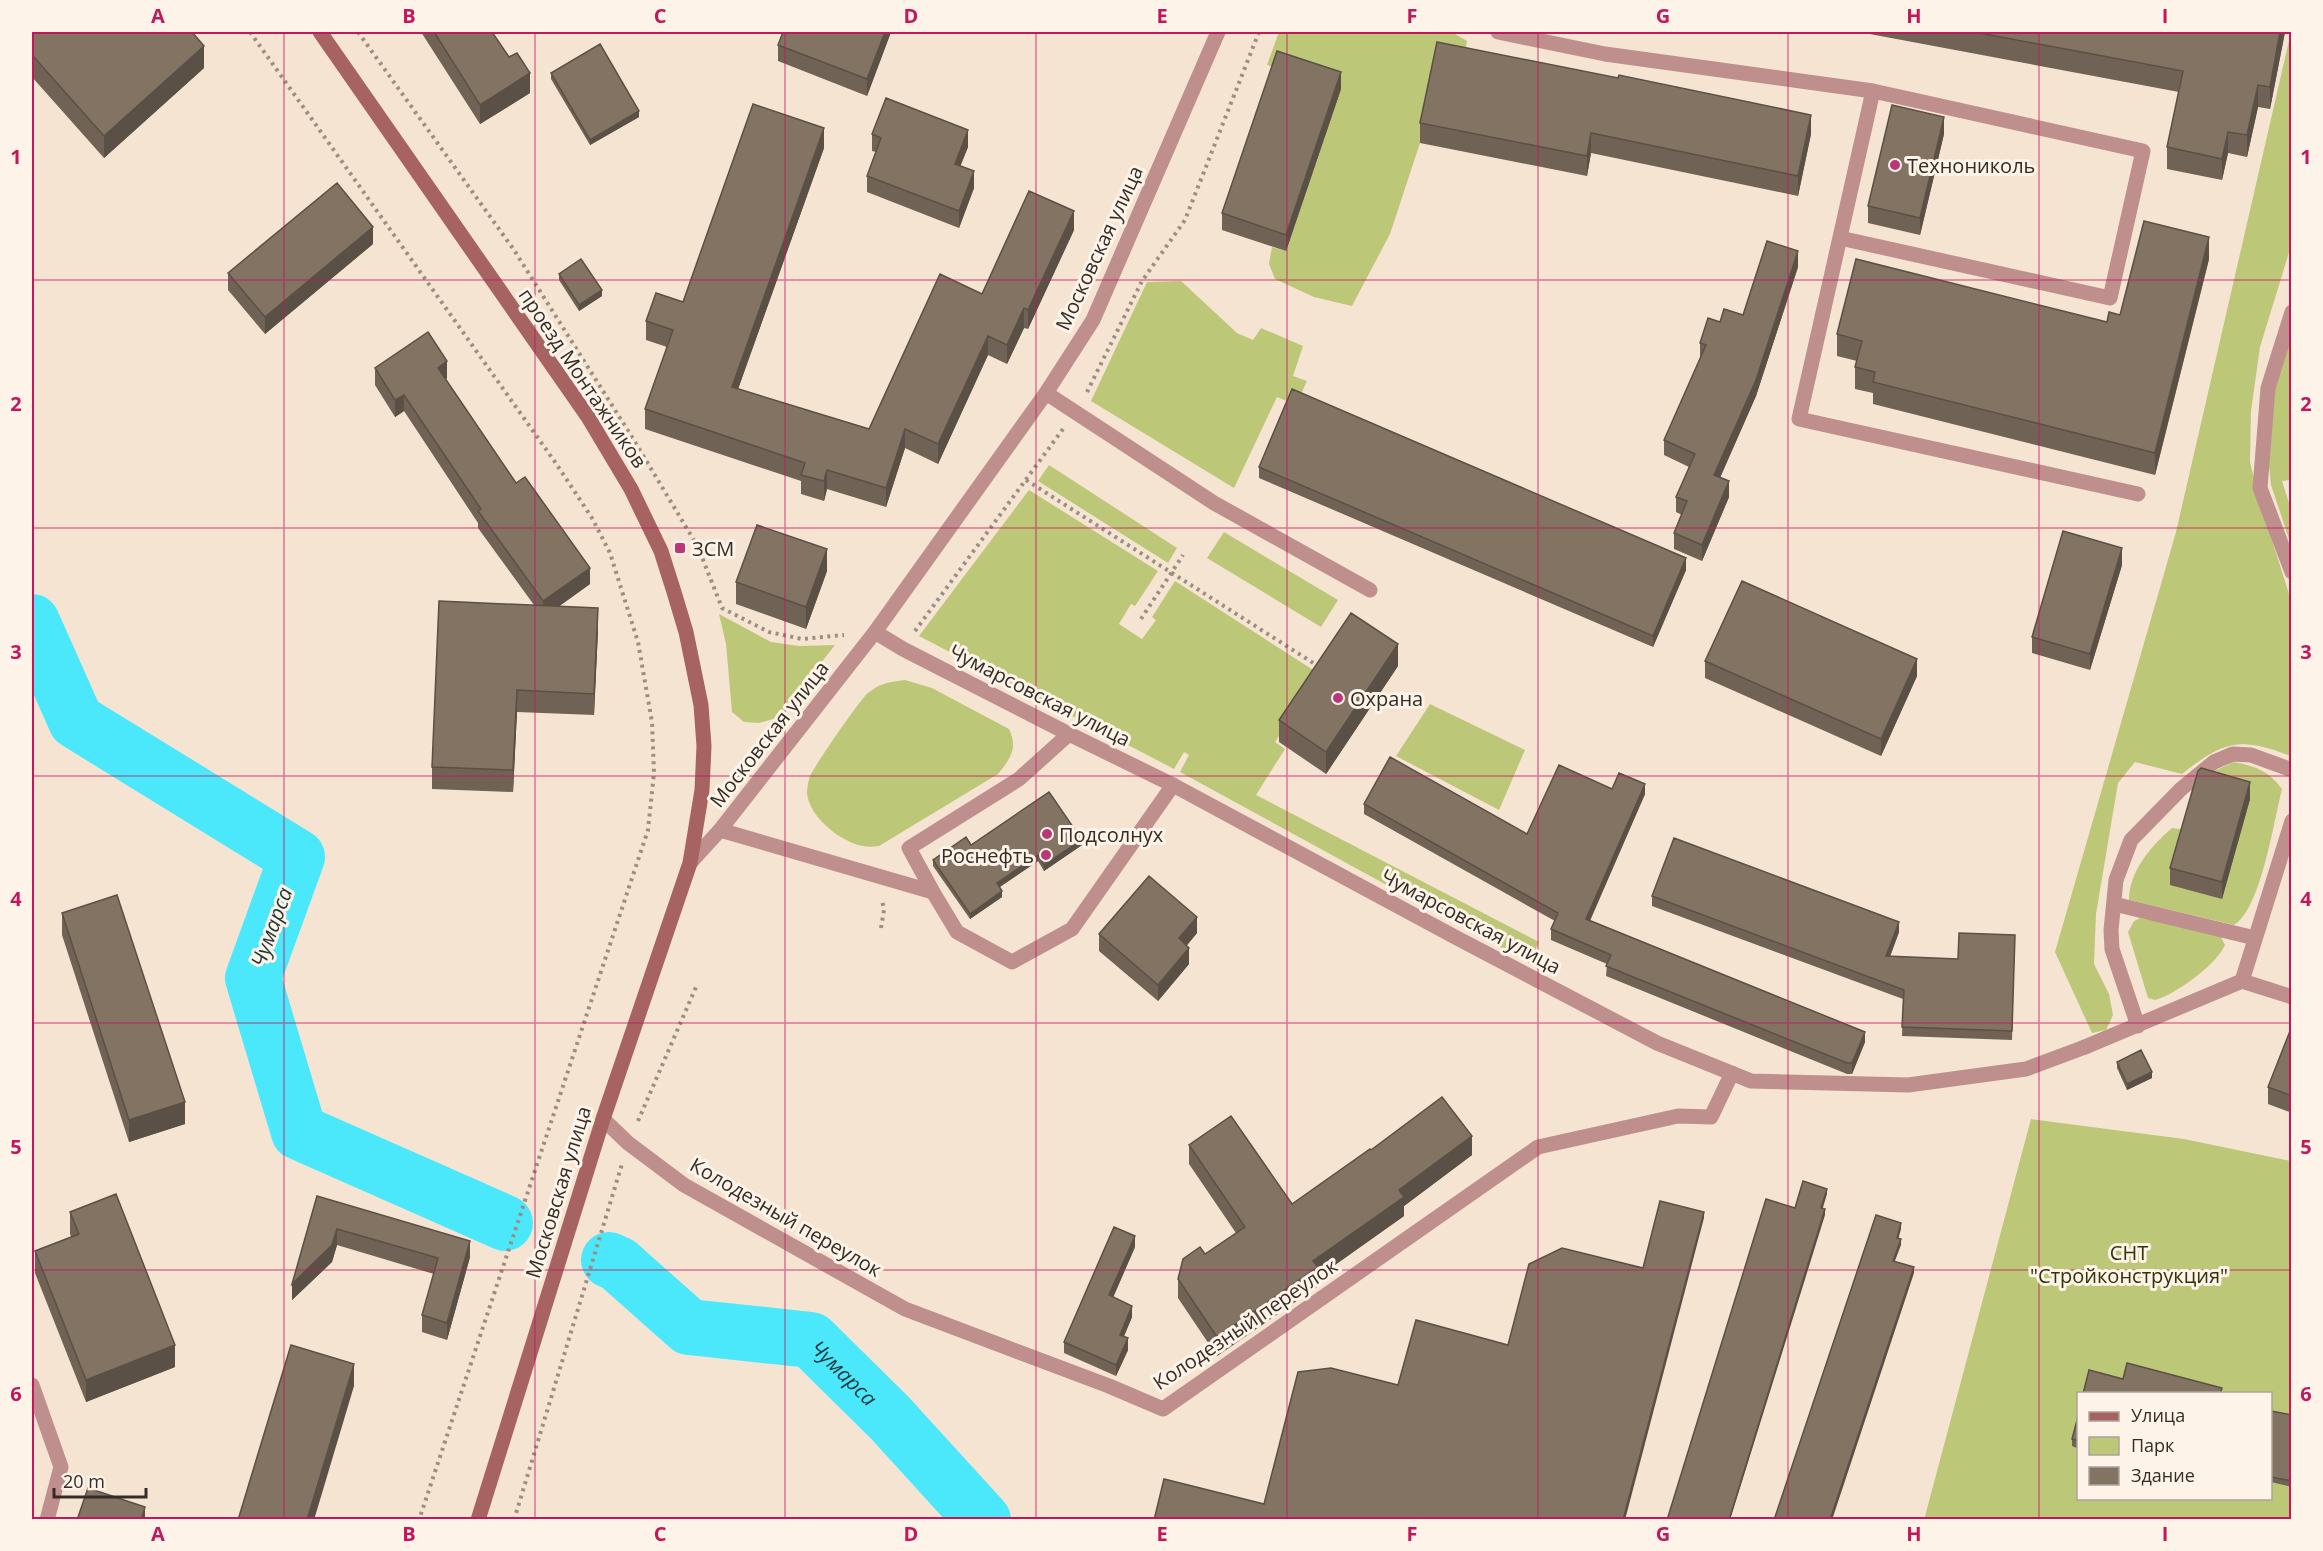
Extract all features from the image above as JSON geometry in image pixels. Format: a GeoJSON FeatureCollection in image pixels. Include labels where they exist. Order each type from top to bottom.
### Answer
{"type":"FeatureCollection","features":[{"type":"Feature","properties":{"kind":"main road","name":"проезд Монтажников"},"geometry":{"type":"LineString","coordinates":[[320,32],[588,417],[632,489],[661,551],[686,632],[701,705],[704,746],[702,790],[690,863]]}},
{"type":"Feature","properties":{"kind":"main road","name":"Московская улица"},"geometry":{"type":"LineString","coordinates":[[478,1520],[603,1119],[690,863]]}},
{"type":"Feature","properties":{"kind":"street","name":"Московская улица"},"geometry":{"type":"LineString","coordinates":[[690,863],[720,830],[875,633],[1046,393],[1093,320],[1218,32]]}},
{"type":"Feature","properties":{"kind":"street"},"geometry":{"type":"LineString","coordinates":[[1498,32],[1605,54],[1873,91],[2143,151],[2110,298],[1840,238]]}},
{"type":"Feature","properties":{"kind":"street"},"geometry":{"type":"LineString","coordinates":[[1873,91],[1799,419],[2138,494]]}},
{"type":"Feature","properties":{"kind":"street"},"geometry":{"type":"LineString","coordinates":[[2292,312],[2268,388],[2260,488],[2292,572]]}},
{"type":"Feature","properties":{"kind":"street"},"geometry":{"type":"LineString","coordinates":[[1046,393],[1214,503],[1370,590]]}},
{"type":"Feature","properties":{"kind":"street","name":"Чумарсовская улица"},"geometry":{"type":"LineString","coordinates":[[875,633],[1069,734],[1173,785],[1444,932],[1657,1043],[1751,1081],[1908,1085],[2026,1069],[2138,1026],[2242,981]]}},
{"type":"Feature","properties":{"kind":"street"},"geometry":{"type":"LineString","coordinates":[[1069,734],[1019,779],[909,848],[957,932],[1012,962],[1072,929],[1173,785]]}},
{"type":"Feature","properties":{"kind":"street"},"geometry":{"type":"LineString","coordinates":[[2138,1026],[2112,949],[2111,930],[2116,880],[2132,840],[2181,789],[2214,762],[2233,754],[2250,755],[2292,770]]}},
{"type":"Feature","properties":{"kind":"street"},"geometry":{"type":"LineString","coordinates":[[2292,821],[2242,981],[2292,996]]}},
{"type":"Feature","properties":{"kind":"street"},"geometry":{"type":"LineString","coordinates":[[720,830],[933,892]]}},
{"type":"Feature","properties":{"kind":"street"},"geometry":{"type":"LineString","coordinates":[[2114,904],[2255,938]]}},
{"type":"Feature","properties":{"kind":"street","name":"Колодезный переулок"},"geometry":{"type":"LineString","coordinates":[[603,1119],[628,1143],[684,1185],[905,1309],[1109,1386],[1163,1409],[1538,1147],[1678,1116],[1711,1118],[1732,1073]]}},
{"type":"Feature","properties":{"kind":"street"},"geometry":{"type":"LineString","coordinates":[[32,1385],[61,1467],[47,1520]]}},
{"type":"Feature","properties":{"kind":"path"},"geometry":{"type":"LineString","coordinates":[[250,32],[497,379],[592,518],[610,554],[638,642],[652,722],[654,773],[648,830],[419,1520]]}},
{"type":"Feature","properties":{"kind":"path"},"geometry":{"type":"LineString","coordinates":[[358,32],[514,250],[698,547],[722,608],[769,632],[802,639],[875,633]]}},
{"type":"Feature","properties":{"kind":"path"},"geometry":{"type":"LineString","coordinates":[[903,649],[1084,399],[1142,280],[1185,220],[1259,32]]}},
{"type":"Feature","properties":{"kind":"path"},"geometry":{"type":"LineString","coordinates":[[1026,480],[1318,666]]}},
{"type":"Feature","properties":{"kind":"path"},"geometry":{"type":"LineString","coordinates":[[1141,619],[1183,555]]}},
{"type":"Feature","properties":{"kind":"path"},"geometry":{"type":"LineString","coordinates":[[514,1520],[628,1143],[696,987]]}},
{"type":"Feature","properties":{"kind":"green space"},"geometry":{"type":"Polygon","coordinates":[[[1279,32],[1438,32],[1455,34],[1467,41],[1463,66],[1437,62],[1420,143],[1390,234],[1352,306],[1314,297],[1275,279],[1269,264],[1272,247],[1286,251],[1277,68],[1267,65],[1279,32]]]}},
{"type":"Feature","properties":{"kind":"green space"},"geometry":{"type":"Polygon","coordinates":[[[2291,32],[2291,246],[2260,347],[2251,411],[2250,462],[2259,499],[2291,600],[2291,756],[2258,746],[2233,745],[2210,754],[2182,774],[2135,762],[2118,783],[2096,914],[2094,964],[2109,994],[2113,1015],[2106,1030],[2092,1033],[2055,952],[2176,532],[2291,32]]]}},
{"type":"Feature","properties":{"kind":"green space"},"geometry":{"type":"Polygon","coordinates":[[[1181,281],[1237,333],[1253,340],[1261,328],[1303,346],[1293,376],[1307,381],[1297,403],[1277,397],[1234,488],[1091,401],[1147,282],[1181,281]]]}},
{"type":"Feature","properties":{"kind":"green space"},"geometry":{"type":"Polygon","coordinates":[[[2291,301],[2291,480],[2282,481],[2291,509],[2291,545],[2271,485],[2267,448],[2280,341],[2291,301]]]}},
{"type":"Feature","properties":{"kind":"green space"},"geometry":{"type":"Polygon","coordinates":[[[1049,465],[1177,548],[1168,563],[1038,481],[1049,465]]]}},
{"type":"Feature","properties":{"kind":"green space"},"geometry":{"type":"Polygon","coordinates":[[[1029,490],[1158,571],[1135,606],[1131,604],[1119,624],[1142,639],[1156,620],[1152,617],[1175,581],[1321,675],[1275,742],[1285,749],[1256,795],[1539,942],[1529,963],[1180,772],[1189,755],[1184,752],[1174,769],[919,636],[1029,490]]]}},
{"type":"Feature","properties":{"kind":"green space"},"geometry":{"type":"Polygon","coordinates":[[[1224,532],[1338,600],[1321,627],[1207,558],[1224,532]]]}},
{"type":"Feature","properties":{"kind":"green space"},"geometry":{"type":"Polygon","coordinates":[[[719,614],[771,642],[799,646],[835,645],[785,709],[773,719],[759,723],[744,722],[732,712],[726,644],[719,614]]]}},
{"type":"Feature","properties":{"kind":"green space"},"geometry":{"type":"Polygon","coordinates":[[[905,680],[932,688],[1009,729],[1013,742],[1012,753],[998,774],[879,846],[868,847],[846,840],[822,822],[814,812],[807,794],[809,778],[856,707],[868,693],[881,685],[905,680]]]}},
{"type":"Feature","properties":{"kind":"green space"},"geometry":{"type":"Polygon","coordinates":[[[1430,704],[1525,750],[1499,810],[1396,756],[1430,704]]]}},
{"type":"Feature","properties":{"kind":"green space"},"geometry":{"type":"Polygon","coordinates":[[[2234,762],[2261,770],[2282,789],[2259,883],[2243,916],[2234,925],[2129,900],[2137,869],[2157,842],[2172,828],[2186,830],[2208,774],[2234,762]]]}},
{"type":"Feature","properties":{"kind":"green space"},"geometry":{"type":"Polygon","coordinates":[[[2140,918],[2220,935],[2225,945],[2214,961],[2184,985],[2155,1000],[2148,998],[2128,932],[2134,921],[2140,918]]]}},
{"type":"Feature","properties":{"kind":"green space","name":"СНТ \"Стройконструкция\""},"geometry":{"type":"Polygon","coordinates":[[[2031,1119],[2184,1139],[2291,1161],[2291,1519],[1924,1520],[2031,1119]]]}},
{"type":"Feature","properties":{"kind":"building"},"geometry":{"type":"Polygon","coordinates":[[[32,32],[192,32],[204,46],[104,136],[32,55],[32,32]]]}},
{"type":"Feature","properties":{"kind":"building"},"geometry":{"type":"Polygon","coordinates":[[[434,32],[492,32],[509,57],[517,53],[530,73],[480,105],[434,32]]]}},
{"type":"Feature","properties":{"kind":"building"},"geometry":{"type":"Polygon","coordinates":[[[783,32],[885,32],[867,79],[778,45],[783,32]]]}},
{"type":"Feature","properties":{"kind":"building"},"geometry":{"type":"Polygon","coordinates":[[[1974,32],[2280,32],[2270,87],[2258,85],[2247,135],[2228,132],[2222,159],[2167,147],[2183,71],[1974,32]]]}},
{"type":"Feature","properties":{"kind":"building"},"geometry":{"type":"Polygon","coordinates":[[[1437,42],[1618,78],[1619,75],[1811,115],[1798,176],[1591,133],[1587,156],[1420,123],[1437,42]]]}},
{"type":"Feature","properties":{"kind":"building"},"geometry":{"type":"Polygon","coordinates":[[[600,44],[639,111],[590,140],[551,73],[600,44]]]}},
{"type":"Feature","properties":{"kind":"building"},"geometry":{"type":"Polygon","coordinates":[[[1277,51],[1341,72],[1286,235],[1222,213],[1277,51]]]}},
{"type":"Feature","properties":{"kind":"building"},"geometry":{"type":"Polygon","coordinates":[[[886,98],[968,130],[955,164],[974,171],[959,211],[867,176],[881,138],[872,134],[886,98]]]}},
{"type":"Feature","properties":{"kind":"building"},"geometry":{"type":"Polygon","coordinates":[[[753,104],[824,128],[732,387],[869,429],[940,274],[982,294],[1029,191],[1074,211],[1028,310],[1024,308],[1007,345],[988,336],[938,444],[905,429],[886,488],[827,470],[824,481],[801,475],[805,463],[645,409],[673,330],[646,321],[656,293],[683,302],[753,104]]]}},
{"type":"Feature","properties":{"kind":"building"},"geometry":{"type":"Polygon","coordinates":[[[1892,105],[1944,117],[1920,218],[1868,206],[1892,105]]]}},
{"type":"Feature","properties":{"kind":"building"},"geometry":{"type":"Polygon","coordinates":[[[337,183],[373,227],[265,317],[228,273],[337,183]]]}},
{"type":"Feature","properties":{"kind":"building"},"geometry":{"type":"Polygon","coordinates":[[[2144,221],[2209,237],[2155,453],[1873,382],[1875,372],[1855,367],[1862,341],[1837,334],[1856,259],[2107,322],[2109,312],[2120,315],[2144,221]]]}},
{"type":"Feature","properties":{"kind":"building"},"geometry":{"type":"Polygon","coordinates":[[[1767,241],[1798,251],[1756,380],[1714,475],[1729,481],[1702,545],[1674,533],[1687,501],[1676,497],[1695,454],[1664,440],[1706,345],[1700,343],[1708,318],[1720,322],[1724,309],[1743,315],[1767,241]]]}},
{"type":"Feature","properties":{"kind":"building"},"geometry":{"type":"Polygon","coordinates":[[[581,259],[602,290],[579,305],[559,274],[581,259]]]}},
{"type":"Feature","properties":{"kind":"building"},"geometry":{"type":"Polygon","coordinates":[[[428,332],[447,361],[438,368],[516,483],[525,477],[590,568],[543,601],[478,511],[481,509],[404,395],[395,400],[375,368],[428,332]]]}},
{"type":"Feature","properties":{"kind":"building"},"geometry":{"type":"Polygon","coordinates":[[[1292,389],[1686,558],[1653,636],[1259,467],[1292,389]]]}},
{"type":"Feature","properties":{"kind":"building"},"geometry":{"type":"Polygon","coordinates":[[[757,525],[827,549],[806,607],[736,582],[757,525]]]}},
{"type":"Feature","properties":{"kind":"building"},"geometry":{"type":"Polygon","coordinates":[[[2063,531],[2122,548],[2090,654],[2032,637],[2063,531]]]}},
{"type":"Feature","properties":{"kind":"building"},"geometry":{"type":"Polygon","coordinates":[[[1742,581],[1917,659],[1881,739],[1705,661],[1742,581]]]}},
{"type":"Feature","properties":{"kind":"building"},"geometry":{"type":"Polygon","coordinates":[[[439,601],[598,608],[594,694],[517,690],[513,770],[432,767],[439,601]]]}},
{"type":"Feature","properties":{"kind":"building"},"geometry":{"type":"Polygon","coordinates":[[[1351,613],[1398,644],[1326,752],[1279,720],[1351,613]]]}},
{"type":"Feature","properties":{"kind":"building"},"geometry":{"type":"Polygon","coordinates":[[[1390,757],[1527,834],[1559,765],[1612,789],[1619,773],[1645,784],[1586,919],[1865,1032],[1852,1063],[1847,1063],[1606,966],[1611,955],[1551,929],[1558,913],[1364,804],[1390,757]]]}},
{"type":"Feature","properties":{"kind":"building"},"geometry":{"type":"Polygon","coordinates":[[[2201,768],[2250,782],[2222,882],[2170,868],[2198,771],[2201,768]]]}},
{"type":"Feature","properties":{"kind":"building"},"geometry":{"type":"Polygon","coordinates":[[[1049,792],[1082,840],[1044,865],[1038,855],[997,883],[1002,891],[970,914],[933,860],[966,837],[971,845],[1049,792]]]}},
{"type":"Feature","properties":{"kind":"building"},"geometry":{"type":"Polygon","coordinates":[[[1674,838],[1899,922],[1886,956],[1958,959],[1959,933],[2015,935],[2012,1031],[1902,1027],[1904,990],[1652,896],[1674,838]]]}},
{"type":"Feature","properties":{"kind":"building"},"geometry":{"type":"Polygon","coordinates":[[[1149,876],[1197,917],[1179,938],[1189,948],[1158,985],[1099,934],[1149,876]]]}},
{"type":"Feature","properties":{"kind":"building"},"geometry":{"type":"Polygon","coordinates":[[[117,895],[185,1102],[129,1120],[62,913],[117,895]]]}},
{"type":"Feature","properties":{"kind":"building"},"geometry":{"type":"Polygon","coordinates":[[[2290,1031],[2292,1032],[2292,1096],[2268,1087],[2290,1031]]]}},
{"type":"Feature","properties":{"kind":"building"},"geometry":{"type":"Polygon","coordinates":[[[2141,1050],[2152,1072],[2127,1084],[2117,1062],[2141,1050]]]}},
{"type":"Feature","properties":{"kind":"building"},"geometry":{"type":"Polygon","coordinates":[[[1442,1097],[1472,1136],[1399,1190],[1404,1197],[1313,1261],[1318,1267],[1217,1337],[1178,1279],[1183,1259],[1200,1247],[1205,1254],[1245,1227],[1189,1145],[1231,1116],[1292,1204],[1371,1150],[1442,1097]]]}},
{"type":"Feature","properties":{"kind":"building"},"geometry":{"type":"Polygon","coordinates":[[[1803,1181],[1827,1189],[1821,1208],[1825,1209],[1729,1520],[1667,1520],[1766,1199],[1795,1208],[1803,1181]]]}},
{"type":"Feature","properties":{"kind":"building"},"geometry":{"type":"Polygon","coordinates":[[[116,1194],[175,1345],[86,1380],[35,1251],[79,1234],[70,1212],[116,1194]]]}},
{"type":"Feature","properties":{"kind":"building"},"geometry":{"type":"Polygon","coordinates":[[[317,1196],[470,1241],[447,1323],[422,1315],[438,1258],[337,1229],[332,1245],[292,1284],[317,1196]]]}},
{"type":"Feature","properties":{"kind":"building"},"geometry":{"type":"Polygon","coordinates":[[[1660,1201],[1704,1212],[1623,1520],[1154,1520],[1164,1479],[1264,1504],[1298,1372],[1331,1368],[1398,1385],[1416,1320],[1508,1345],[1529,1264],[1562,1248],[1643,1268],[1660,1201]]]}},
{"type":"Feature","properties":{"kind":"building"},"geometry":{"type":"Polygon","coordinates":[[[1876,1215],[1901,1223],[1897,1238],[1901,1239],[1893,1261],[1914,1267],[1830,1520],[1774,1520],[1876,1215]]]}},
{"type":"Feature","properties":{"kind":"building"},"geometry":{"type":"Polygon","coordinates":[[[1114,1227],[1135,1236],[1109,1295],[1132,1306],[1120,1335],[1128,1338],[1116,1365],[1064,1342],[1114,1227]]]}},
{"type":"Feature","properties":{"kind":"building"},"geometry":{"type":"Polygon","coordinates":[[[291,1345],[354,1364],[307,1520],[238,1520],[291,1345]]]}},
{"type":"Feature","properties":{"kind":"building"},"geometry":{"type":"Polygon","coordinates":[[[2127,1363],[2222,1388],[2221,1392],[2084,1392],[2089,1370],[2123,1379],[2127,1363]]]}},
{"type":"Feature","properties":{"kind":"building"},"geometry":{"type":"Polygon","coordinates":[[[2272,1411],[2292,1415],[2292,1481],[2272,1477],[2272,1411]]]}},
{"type":"Feature","properties":{"kind":"building"},"geometry":{"type":"Polygon","coordinates":[[[2077,1420],[2077,1440],[2072,1439],[2077,1420]]]}},
{"type":"Feature","properties":{"kind":"building"},"geometry":{"type":"Polygon","coordinates":[[[88,1488],[145,1507],[141,1520],[77,1520],[88,1488]]]}},
{"type":"Feature","properties":{"kind":"waterway","name":"Чумарса"},"geometry":{"type":"LineString","coordinates":[[32,622],[76,721],[297,857],[253,978],[299,1132],[505,1223]]}},
{"type":"Feature","properties":{"kind":"waterway","name":"Чумарса"},"geometry":{"type":"LineString","coordinates":[[609,1260],[618,1264],[689,1327],[811,1340],[890,1418],[983,1520]]}},
{"type":"Feature","properties":{"kind":"place","name":"Технониколь"},"geometry":{"type":"Point","coordinates":[1895,165]}},
{"type":"Feature","properties":{"kind":"place","name":"ЗСМ"},"geometry":{"type":"Point","coordinates":[680,548]}},
{"type":"Feature","properties":{"kind":"place","name":"Охрана"},"geometry":{"type":"Point","coordinates":[1338,698]}},
{"type":"Feature","properties":{"kind":"place","name":"Подсолнух"},"geometry":{"type":"Point","coordinates":[1047,834]}},
{"type":"Feature","properties":{"kind":"place","name":"Роснефть"},"geometry":{"type":"Point","coordinates":[1046,855]}}]}
